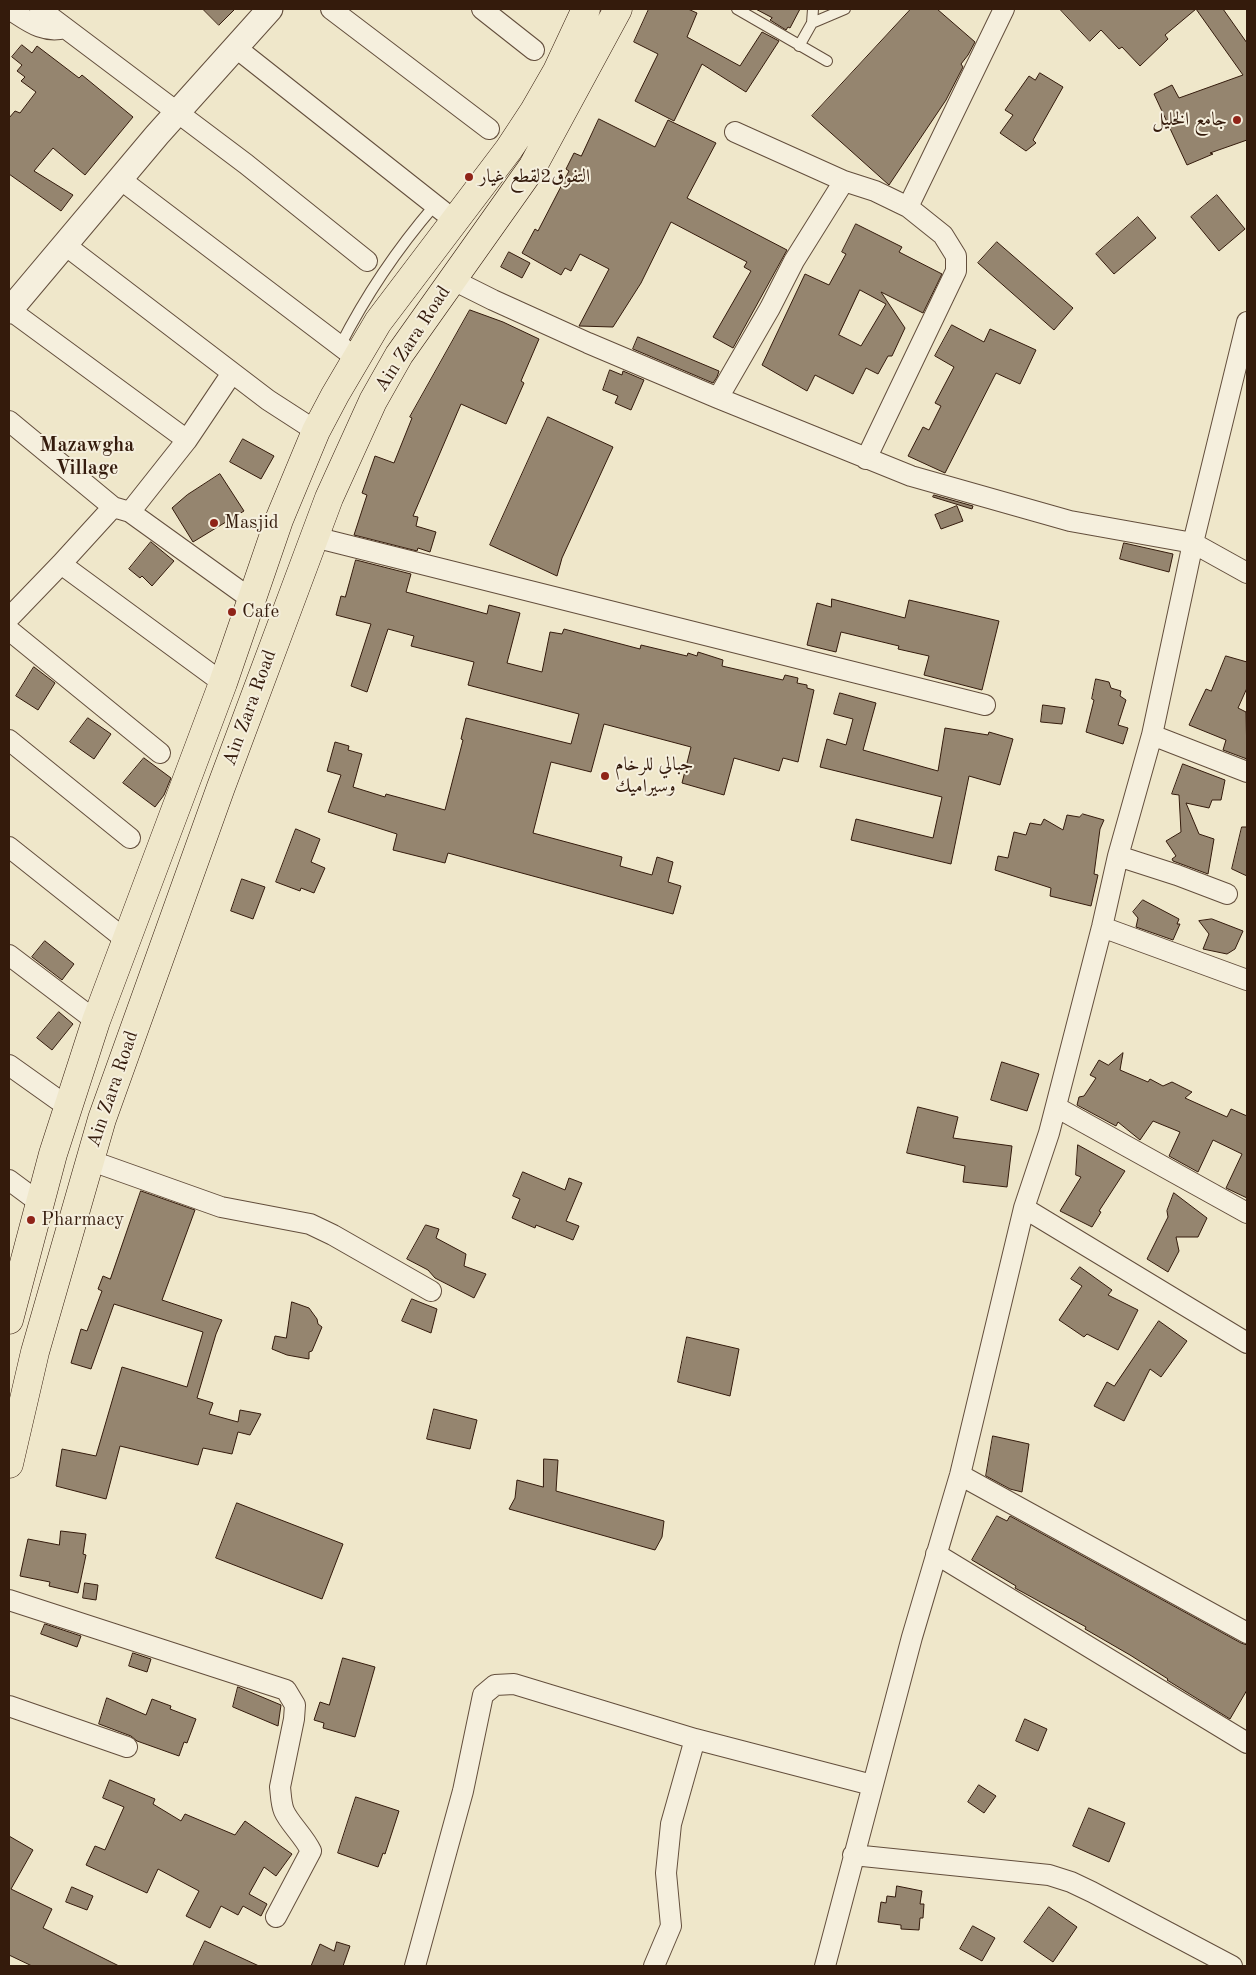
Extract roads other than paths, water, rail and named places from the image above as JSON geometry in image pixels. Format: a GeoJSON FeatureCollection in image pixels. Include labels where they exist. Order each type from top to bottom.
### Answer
{"type":"FeatureCollection","features":[{"type":"Feature","properties":{"kind":"main road","name":"Ain Zara Road"},"geometry":{"type":"LineString","coordinates":[[9,1320],[12,1291],[96,1021],[223,683],[279,520],[348,352],[378,322],[444,213],[509,149],[557,71],[586,9]]}},
{"type":"Feature","properties":{"kind":"main road","name":"Ain Zara Road"},"geometry":{"type":"LineString","coordinates":[[9,1464],[35,1352],[102,1119],[218,796],[329,498],[373,401],[399,355],[533,166],[618,9]]}},
{"type":"Feature","properties":{"kind":"street"},"geometry":{"type":"LineString","coordinates":[[9,9],[41,28],[57,30],[65,28]]}},
{"type":"Feature","properties":{"kind":"street"},"geometry":{"type":"LineString","coordinates":[[40,9],[238,159],[367,261]]}},
{"type":"Feature","properties":{"kind":"street"},"geometry":{"type":"LineString","coordinates":[[187,440],[9,311],[176,113],[270,9]]}},
{"type":"Feature","properties":{"kind":"street"},"geometry":{"type":"LineString","coordinates":[[331,9],[489,129]]}},
{"type":"Feature","properties":{"kind":"street"},"geometry":{"type":"LineString","coordinates":[[482,9],[534,50]]}},
{"type":"Feature","properties":{"kind":"street"},"geometry":{"type":"LineString","coordinates":[[908,207],[1004,9]]}},
{"type":"Feature","properties":{"kind":"street"},"geometry":{"type":"LineString","coordinates":[[235,48],[444,213]]}},
{"type":"Feature","properties":{"kind":"street"},"geometry":{"type":"LineString","coordinates":[[735,132],[844,181],[875,191],[908,207],[943,235],[956,256],[956,271],[866,459]]}},
{"type":"Feature","properties":{"kind":"street"},"geometry":{"type":"LineString","coordinates":[[120,179],[348,352]]}},
{"type":"Feature","properties":{"kind":"street"},"geometry":{"type":"LineString","coordinates":[[718,398],[770,308],[794,261],[844,181]]}},
{"type":"Feature","properties":{"kind":"street"},"geometry":{"type":"LineString","coordinates":[[65,244],[268,400],[316,431]]}},
{"type":"Feature","properties":{"kind":"street"},"geometry":{"type":"LineString","coordinates":[[453,280],[588,343],[911,476],[1070,521],[1193,543],[1247,573]]}},
{"type":"Feature","properties":{"kind":"street"},"geometry":{"type":"LineString","coordinates":[[825,1966],[912,1637],[960,1475],[1024,1208],[1056,1107],[1118,856],[1152,735],[1193,543],[1247,322]]}},
{"type":"Feature","properties":{"kind":"street"},"geometry":{"type":"LineString","coordinates":[[9,618],[61,564],[121,509],[187,440],[232,373]]}},
{"type":"Feature","properties":{"kind":"street"},"geometry":{"type":"LineString","coordinates":[[9,421],[121,509],[251,599]]}},
{"type":"Feature","properties":{"kind":"street"},"geometry":{"type":"LineString","coordinates":[[314,537],[985,705]]}},
{"type":"Feature","properties":{"kind":"street"},"geometry":{"type":"LineString","coordinates":[[61,564],[223,683]]}},
{"type":"Feature","properties":{"kind":"street"},"geometry":{"type":"LineString","coordinates":[[9,630],[160,753]]}},
{"type":"Feature","properties":{"kind":"street"},"geometry":{"type":"LineString","coordinates":[[1152,735],[1247,772]]}},
{"type":"Feature","properties":{"kind":"street"},"geometry":{"type":"LineString","coordinates":[[9,740],[130,838]]}},
{"type":"Feature","properties":{"kind":"street"},"geometry":{"type":"LineString","coordinates":[[9,847],[126,940]]}},
{"type":"Feature","properties":{"kind":"street"},"geometry":{"type":"LineString","coordinates":[[1118,856],[1227,894]]}},
{"type":"Feature","properties":{"kind":"street"},"geometry":{"type":"LineString","coordinates":[[1102,926],[1247,980]]}},
{"type":"Feature","properties":{"kind":"street"},"geometry":{"type":"LineString","coordinates":[[9,955],[96,1021]]}},
{"type":"Feature","properties":{"kind":"street"},"geometry":{"type":"LineString","coordinates":[[9,1065],[68,1107]]}},
{"type":"Feature","properties":{"kind":"street"},"geometry":{"type":"LineString","coordinates":[[1056,1107],[1247,1213]]}},
{"type":"Feature","properties":{"kind":"street"},"geometry":{"type":"LineString","coordinates":[[89,1160],[221,1207],[310,1224],[333,1235],[431,1291]]}},
{"type":"Feature","properties":{"kind":"street"},"geometry":{"type":"LineString","coordinates":[[9,1180],[40,1202]]}},
{"type":"Feature","properties":{"kind":"street"},"geometry":{"type":"LineString","coordinates":[[1024,1208],[1247,1343]]}},
{"type":"Feature","properties":{"kind":"street"},"geometry":{"type":"LineString","coordinates":[[960,1475],[1247,1633]]}},
{"type":"Feature","properties":{"kind":"street"},"geometry":{"type":"LineString","coordinates":[[936,1554],[1247,1743]]}},
{"type":"Feature","properties":{"kind":"street"},"geometry":{"type":"LineString","coordinates":[[9,1600],[286,1690],[295,1705],[294,1719],[280,1787],[281,1797],[285,1812],[306,1840],[311,1851],[276,1916]]}},
{"type":"Feature","properties":{"kind":"street"},"geometry":{"type":"LineString","coordinates":[[415,1966],[463,1791],[483,1695],[495,1685],[514,1684],[695,1739],[872,1785]]}},
{"type":"Feature","properties":{"kind":"street"},"geometry":{"type":"LineString","coordinates":[[9,1706],[127,1746]]}},
{"type":"Feature","properties":{"kind":"street"},"geometry":{"type":"LineString","coordinates":[[654,1966],[671,1926],[666,1873],[671,1824],[695,1739]]}},
{"type":"Feature","properties":{"kind":"street"},"geometry":{"type":"LineString","coordinates":[[853,1855],[1049,1875],[1071,1882],[1092,1892],[1232,1966]]}},
{"type":"Feature","properties":{"kind":"lane"},"geometry":{"type":"LineString","coordinates":[[737,9],[827,61]]}},
{"type":"Feature","properties":{"kind":"lane"},"geometry":{"type":"LineString","coordinates":[[799,46],[812,23],[813,9]]}},
{"type":"Feature","properties":{"kind":"lane"},"geometry":{"type":"LineString","coordinates":[[812,23],[846,9]]}},
{"type":"Feature","properties":{"kind":"place","name":"جامع الخليل"},"geometry":{"type":"Point","coordinates":[1237,120]}},
{"type":"Feature","properties":{"kind":"place","name":"التفوق2لقطع غيار"},"geometry":{"type":"Point","coordinates":[469,177]}},
{"type":"Feature","properties":{"kind":"place","name":"Masjid"},"geometry":{"type":"Point","coordinates":[214,523]}},
{"type":"Feature","properties":{"kind":"place","name":"Cafe"},"geometry":{"type":"Point","coordinates":[232,612]}},
{"type":"Feature","properties":{"kind":"place","name":"جبالي للرخام وسيراميك"},"geometry":{"type":"Point","coordinates":[605,776]}},
{"type":"Feature","properties":{"kind":"place","name":"Pharmacy"},"geometry":{"type":"Point","coordinates":[31,1220]}},
{"type":"Feature","properties":{"kind":"district","name":"Mazawgha Village"},"geometry":{"type":"Point","coordinates":[87,458]}}]}
